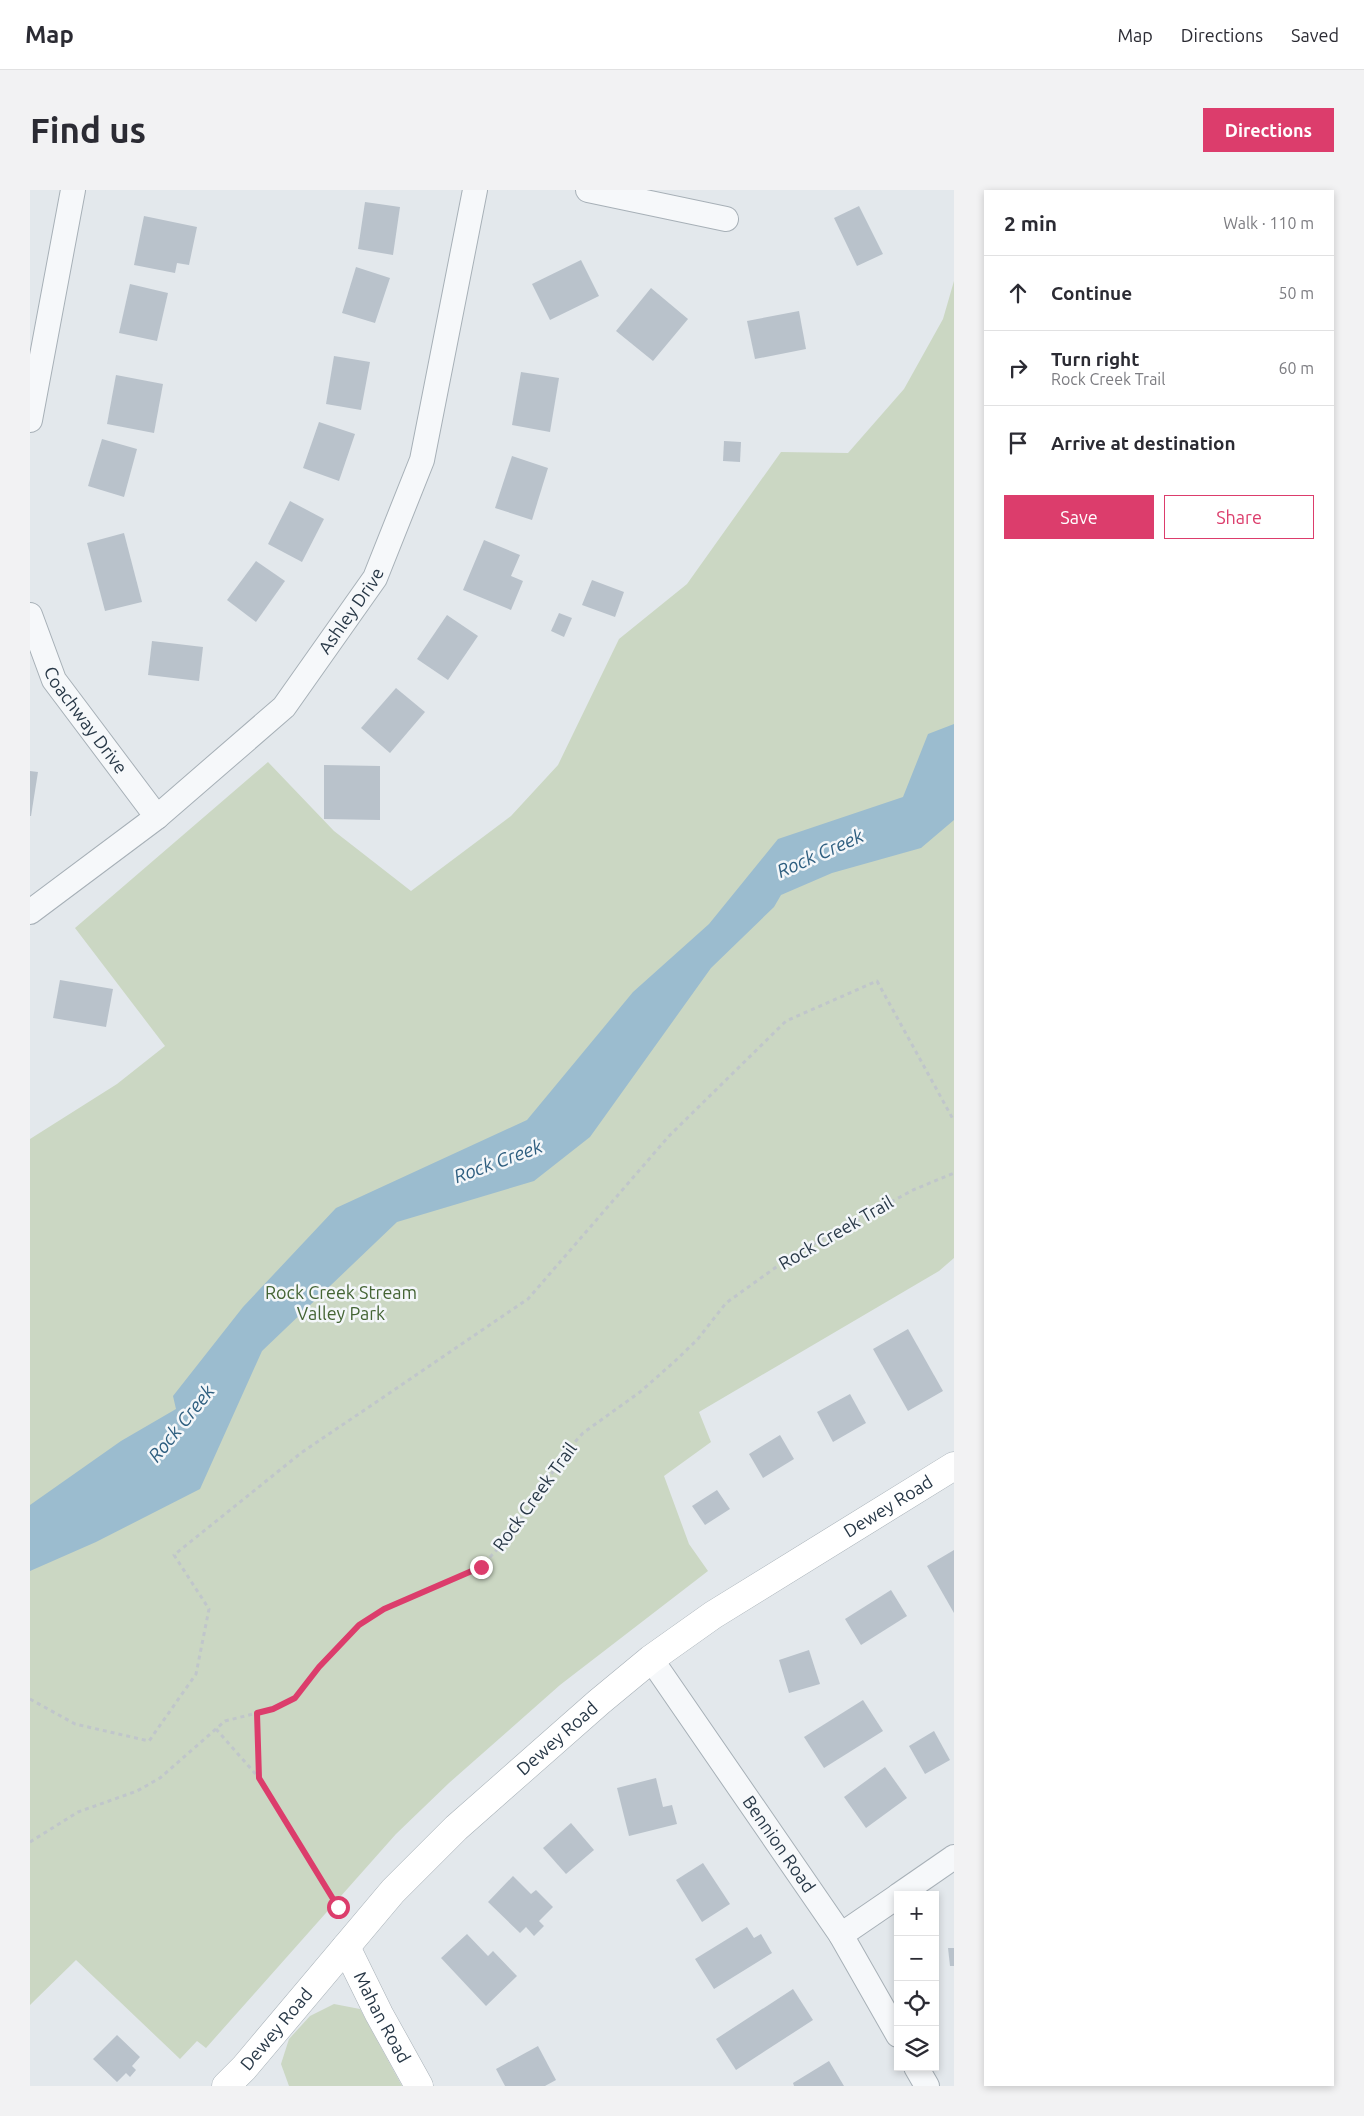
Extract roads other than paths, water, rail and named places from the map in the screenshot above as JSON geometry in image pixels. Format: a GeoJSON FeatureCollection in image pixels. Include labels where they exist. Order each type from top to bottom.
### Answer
{"type":"FeatureCollection","features":[{"type":"Feature","properties":{"kind":"street"},"geometry":{"type":"LineString","coordinates":[[30,420],[73,190]]}},
{"type":"Feature","properties":{"kind":"street","name":"Ashley Drive"},"geometry":{"type":"LineString","coordinates":[[30,912],[157,817],[284,708],[375,578],[422,460],[476,190]]}},
{"type":"Feature","properties":{"kind":"street"},"geometry":{"type":"LineString","coordinates":[[588,190],[726,219]]}},
{"type":"Feature","properties":{"kind":"street","name":"Coachway Drive"},"geometry":{"type":"LineString","coordinates":[[30,615],[54,680],[157,817]]}},
{"type":"Feature","properties":{"kind":"street","name":"Dewey Road"},"geometry":{"type":"LineString","coordinates":[[242,2080],[346,1947],[393,1891],[456,1828],[652,1658],[713,1615],[954,1466]]}},
{"type":"Feature","properties":{"kind":"street","name":"Bennion Road"},"geometry":{"type":"LineString","coordinates":[[652,1658],[841,1935],[894,2028]]}},
{"type":"Feature","properties":{"kind":"street"},"geometry":{"type":"LineString","coordinates":[[904,1891],[954,1857]]}},
{"type":"Feature","properties":{"kind":"street"},"geometry":{"type":"LineString","coordinates":[[841,1935],[894,1898]]}},
{"type":"Feature","properties":{"kind":"street","name":"Mahan Road"},"geometry":{"type":"LineString","coordinates":[[346,1947],[379,2014],[419,2086]]}},
{"type":"Feature","properties":{"kind":"street"},"geometry":{"type":"LineString","coordinates":[[918,2071],[927,2086]]}},
{"type":"Feature","properties":{"kind":"water","name":"Rock Creek"},"geometry":{"type":"Polygon","coordinates":[[[954,724],[954,820],[921,848],[832,873],[781,895],[774,907],[711,968],[590,1137],[534,1181],[397,1222],[262,1351],[200,1489],[96,1542],[30,1571],[30,1505],[121,1441],[176,1409],[173,1396],[243,1307],[336,1208],[527,1120],[633,992],[709,924],[778,839],[903,797],[928,734],[954,724]]]}},
{"type":"Feature","properties":{"kind":"park label","name":"Rock Creek Stream Valley Park"},"geometry":{"type":"Point","coordinates":[341,1303]}}]}
